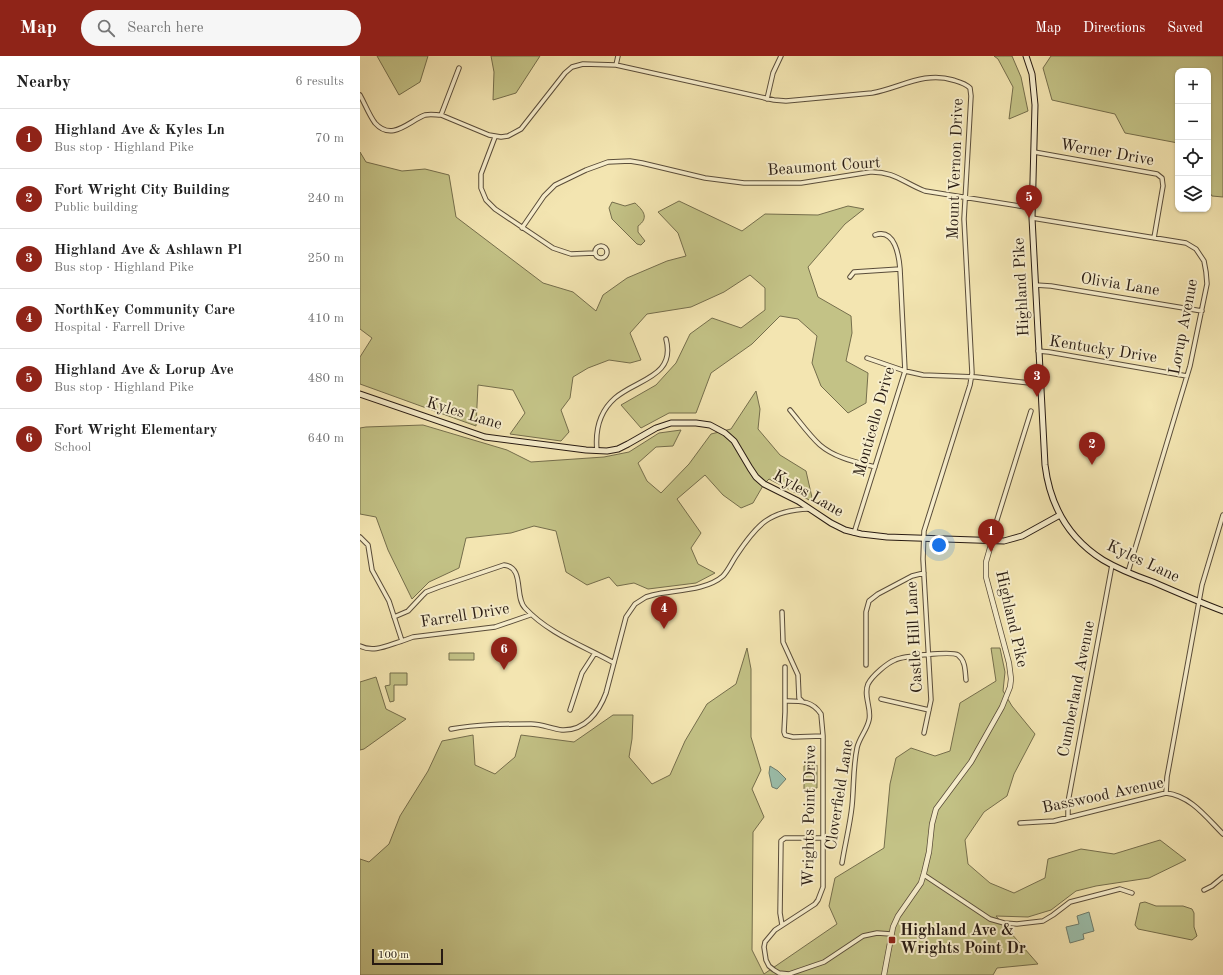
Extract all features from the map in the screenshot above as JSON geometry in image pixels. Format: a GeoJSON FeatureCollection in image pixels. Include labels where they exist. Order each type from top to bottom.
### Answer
{"type":"FeatureCollection","features":[{"type":"Feature","properties":{"kind":"main road","name":"Highland Pike"},"geometry":{"type":"LineString","coordinates":[[1026,56],[1034,86],[1035,105],[1032,218],[1039,384],[1046,477],[1051,496],[1060,515]]}},
{"type":"Feature","properties":{"kind":"main road","name":"Kyles Lane"},"geometry":{"type":"LineString","coordinates":[[360,394],[485,437],[597,451],[618,449],[656,428],[671,423],[696,423],[710,426],[725,433],[734,441],[756,477],[764,484],[798,501],[831,523],[854,533],[874,536],[1004,541],[1015,538],[1060,515],[1071,531],[1093,554],[1112,565],[1223,611]]}},
{"type":"Feature","properties":{"kind":"street"},"geometry":{"type":"LineString","coordinates":[[616,65],[618,56]]}},
{"type":"Feature","properties":{"kind":"street"},"geometry":{"type":"LineString","coordinates":[[767,99],[773,73],[781,56]]}},
{"type":"Feature","properties":{"kind":"street","name":"Mount Vernon Drive"},"geometry":{"type":"LineString","coordinates":[[495,137],[508,136],[521,129],[565,73],[572,67],[589,63],[616,65],[767,99],[786,101],[872,93],[883,91],[913,80],[934,77],[951,79],[967,85],[970,88],[971,96],[964,219],[972,377],[923,538]]}},
{"type":"Feature","properties":{"kind":"street"},"geometry":{"type":"LineString","coordinates":[[441,115],[460,68]]}},
{"type":"Feature","properties":{"kind":"street"},"geometry":{"type":"LineString","coordinates":[[360,95],[374,121],[383,129],[399,130],[426,115],[441,115],[495,137],[481,174],[481,188],[486,200],[522,228],[558,251],[577,254],[595,253]]}},
{"type":"Feature","properties":{"kind":"street","name":"Werner Drive"},"geometry":{"type":"LineString","coordinates":[[1034,152],[1157,174],[1162,178],[1163,186],[1154,238]]}},
{"type":"Feature","properties":{"kind":"street","name":"Beaumont Court"},"geometry":{"type":"LineString","coordinates":[[522,228],[544,196],[555,185],[598,165],[617,161],[642,162],[705,178],[744,183],[801,183],[878,172],[893,175],[914,187],[925,191],[1032,208]]}},
{"type":"Feature","properties":{"kind":"street","name":"Lorup Avenue"},"geometry":{"type":"LineString","coordinates":[[1032,218],[1186,243],[1192,246],[1200,254],[1204,261],[1207,284],[1188,376],[1128,572]]}},
{"type":"Feature","properties":{"kind":"street","name":"Monticello Drive"},"geometry":{"type":"LineString","coordinates":[[854,533],[905,371],[898,254],[892,240],[885,234],[875,235]]}},
{"type":"Feature","properties":{"kind":"street"},"geometry":{"type":"LineString","coordinates":[[850,277],[854,272],[900,269]]}},
{"type":"Feature","properties":{"kind":"street","name":"Olivia Lane"},"geometry":{"type":"LineString","coordinates":[[1035,285],[1051,286],[1202,311]]}},
{"type":"Feature","properties":{"kind":"street"},"geometry":{"type":"LineString","coordinates":[[597,451],[596,432],[605,410],[616,397],[661,370],[667,360],[668,355],[666,339]]}},
{"type":"Feature","properties":{"kind":"street","name":"Kentucky Drive"},"geometry":{"type":"LineString","coordinates":[[1038,351],[1188,376]]}},
{"type":"Feature","properties":{"kind":"street"},"geometry":{"type":"LineString","coordinates":[[867,358],[905,371],[923,375],[972,377],[1039,384]]}},
{"type":"Feature","properties":{"kind":"street"},"geometry":{"type":"LineString","coordinates":[[790,410],[814,439],[824,448],[846,458],[875,467]]}},
{"type":"Feature","properties":{"kind":"street","name":"Highland Pike"},"geometry":{"type":"LineString","coordinates":[[884,975],[891,934],[898,916],[921,883],[924,875],[929,852],[932,824],[936,809],[971,762],[1002,707],[1010,687],[1011,679],[1009,662],[986,577],[986,562],[996,523],[1031,411]]}},
{"type":"Feature","properties":{"kind":"street"},"geometry":{"type":"LineString","coordinates":[[451,729],[485,725],[534,724],[561,730],[575,728],[590,720],[597,711],[606,693],[626,617],[635,604],[653,594],[700,587],[710,584],[724,575],[750,535],[763,522],[788,510],[809,509]]}},
{"type":"Feature","properties":{"kind":"street"},"geometry":{"type":"LineString","coordinates":[[1166,792],[1167,777],[1205,572],[1223,515]]}},
{"type":"Feature","properties":{"kind":"street","name":"Farrell Drive"},"geometry":{"type":"LineString","coordinates":[[360,537],[368,545],[372,570],[387,598],[402,641]]}},
{"type":"Feature","properties":{"kind":"street","name":"Castle Hill Lane"},"geometry":{"type":"LineString","coordinates":[[923,538],[931,700],[924,734]]}},
{"type":"Feature","properties":{"kind":"street"},"geometry":{"type":"LineString","coordinates":[[394,617],[408,611],[426,592],[504,565],[513,568],[520,588],[520,601],[522,606],[530,615]]}},
{"type":"Feature","properties":{"kind":"street","name":"Cumberland Avenue"},"geometry":{"type":"LineString","coordinates":[[1068,817],[1068,802],[1112,565]]}},
{"type":"Feature","properties":{"kind":"street"},"geometry":{"type":"LineString","coordinates":[[866,665],[866,612],[869,601],[878,594],[912,576],[924,573]]}},
{"type":"Feature","properties":{"kind":"street"},"geometry":{"type":"LineString","coordinates":[[782,612],[783,642],[798,675],[799,698],[802,701]]}},
{"type":"Feature","properties":{"kind":"street","name":"Farrell Drive"},"geometry":{"type":"LineString","coordinates":[[360,646],[365,649],[375,649],[413,637],[495,627],[530,615],[554,631],[614,663]]}},
{"type":"Feature","properties":{"kind":"street"},"geometry":{"type":"LineString","coordinates":[[570,710],[582,673],[595,653]]}},
{"type":"Feature","properties":{"kind":"street","name":"Cloverfield Lane"},"geometry":{"type":"LineString","coordinates":[[842,863],[852,806],[853,773],[857,746],[869,722],[869,708],[866,694],[868,684],[877,673],[896,659],[951,653],[957,655],[963,661],[966,680]]}},
{"type":"Feature","properties":{"kind":"street"},"geometry":{"type":"LineString","coordinates":[[785,667],[784,734],[793,737],[823,736]]}},
{"type":"Feature","properties":{"kind":"street"},"geometry":{"type":"LineString","coordinates":[[881,699],[929,710]]}},
{"type":"Feature","properties":{"kind":"street"},"geometry":{"type":"LineString","coordinates":[[785,701],[802,701]]}},
{"type":"Feature","properties":{"kind":"street","name":"Wrights Point Drive"},"geometry":{"type":"LineString","coordinates":[[802,701],[814,706],[821,714],[823,736],[823,887],[818,900],[768,936],[764,947],[766,960],[769,966],[774,970],[785,974],[824,962],[864,936],[877,933],[891,934]]}},
{"type":"Feature","properties":{"kind":"street","name":"Basswood Avenue"},"geometry":{"type":"LineString","coordinates":[[1020,823],[1054,821],[1166,792],[1178,795],[1190,801],[1223,834]]}},
{"type":"Feature","properties":{"kind":"street"},"geometry":{"type":"LineString","coordinates":[[782,925],[780,914],[781,841],[785,838],[822,838]]}},
{"type":"Feature","properties":{"kind":"street"},"geometry":{"type":"LineString","coordinates":[[924,875],[990,919],[1004,923],[1017,924],[1043,921],[1070,902],[1120,889],[1132,893]]}},
{"type":"Feature","properties":{"kind":"street"},"geometry":{"type":"LineString","coordinates":[[1204,890],[1212,886],[1223,877]]}},
{"type":"Feature","properties":{"kind":"shaded area"},"geometry":{"type":"Polygon","coordinates":[[[377,56],[428,56],[420,82],[399,95],[377,56]]]}},
{"type":"Feature","properties":{"kind":"shaded area"},"geometry":{"type":"Polygon","coordinates":[[[491,56],[540,56],[516,93],[493,100],[494,72],[491,56]]]}},
{"type":"Feature","properties":{"kind":"shaded area"},"geometry":{"type":"Polygon","coordinates":[[[994,56],[1012,56],[1021,77],[1028,111],[1009,119],[1013,87],[998,59],[994,56]]]}},
{"type":"Feature","properties":{"kind":"shaded area"},"geometry":{"type":"Polygon","coordinates":[[[1051,56],[1223,56],[1223,197],[1212,196],[1211,194],[1211,68],[1175,68],[1175,142],[1125,133],[1115,114],[1052,100],[1043,68],[1051,56]]]}},
{"type":"Feature","properties":{"kind":"shaded area"},"geometry":{"type":"Polygon","coordinates":[[[360,152],[366,162],[402,171],[425,169],[449,175],[456,217],[543,283],[573,292],[596,311],[603,295],[627,278],[667,261],[686,256],[678,233],[658,212],[679,201],[742,231],[765,214],[818,215],[848,206],[864,209],[845,224],[808,267],[818,297],[851,316],[852,333],[846,361],[868,373],[866,403],[848,413],[821,386],[812,363],[817,336],[798,319],[780,316],[752,344],[711,373],[696,413],[669,413],[641,428],[621,405],[656,385],[676,363],[690,334],[712,318],[741,328],[765,310],[765,288],[750,275],[724,292],[691,307],[647,314],[630,333],[641,360],[630,363],[609,360],[588,368],[573,377],[570,398],[561,410],[569,432],[561,441],[510,434],[525,413],[513,390],[478,385],[476,426],[360,384],[360,357],[372,338],[360,329],[360,152]]]}},
{"type":"Feature","properties":{"kind":"shaded area"},"geometry":{"type":"Polygon","coordinates":[[[612,202],[625,206],[635,203],[641,209],[644,217],[638,226],[638,232],[645,241],[641,245],[637,244],[612,219],[609,208],[612,202]]]}},
{"type":"Feature","properties":{"kind":"shaded area"},"geometry":{"type":"Polygon","coordinates":[[[756,391],[760,409],[758,429],[780,455],[806,471],[813,502],[769,479],[764,484],[753,503],[741,508],[723,495],[705,475],[677,499],[701,533],[691,548],[698,564],[715,573],[696,583],[648,589],[634,583],[617,586],[609,577],[587,585],[566,572],[556,531],[534,526],[511,533],[466,538],[459,568],[429,582],[412,599],[388,550],[376,517],[360,514],[360,428],[423,425],[507,450],[531,462],[604,457],[629,452],[659,433],[681,430],[673,446],[656,447],[638,463],[647,481],[661,493],[689,464],[711,434],[731,429],[756,391]]]}},
{"type":"Feature","properties":{"kind":"shaded area"},"geometry":{"type":"Polygon","coordinates":[[[747,648],[751,669],[751,737],[761,770],[752,789],[764,817],[753,832],[752,950],[764,974],[837,924],[829,906],[835,878],[884,848],[890,784],[896,758],[911,748],[935,756],[950,751],[960,703],[996,681],[991,648],[1000,648],[1005,672],[1003,691],[1012,706],[1035,734],[1014,774],[1007,796],[984,812],[965,840],[968,864],[990,883],[1014,893],[1045,878],[1048,859],[1081,849],[1114,854],[1160,840],[1186,860],[1149,878],[1096,886],[1076,891],[1051,910],[1028,917],[996,916],[1038,964],[997,968],[993,975],[360,975],[360,859],[369,862],[389,844],[400,816],[428,771],[442,741],[473,735],[475,765],[495,774],[515,757],[521,735],[574,742],[613,715],[633,715],[632,739],[629,757],[652,784],[670,775],[685,741],[707,704],[736,684],[747,648]]]}},
{"type":"Feature","properties":{"kind":"shaded area"},"geometry":{"type":"Polygon","coordinates":[[[449,653],[474,653],[474,660],[449,660],[449,653]]]}},
{"type":"Feature","properties":{"kind":"shaded area"},"geometry":{"type":"Polygon","coordinates":[[[390,673],[407,673],[407,685],[394,685],[394,701],[390,702],[385,686],[390,685],[390,673]]]}},
{"type":"Feature","properties":{"kind":"shaded area"},"geometry":{"type":"Polygon","coordinates":[[[376,677],[386,709],[406,719],[364,749],[360,750],[360,682],[376,677]]]}},
{"type":"Feature","properties":{"kind":"shaded area"},"geometry":{"type":"Polygon","coordinates":[[[817,765],[817,788],[804,789],[804,766],[817,765]]]}},
{"type":"Feature","properties":{"kind":"shaded area"},"geometry":{"type":"Polygon","coordinates":[[[770,766],[786,779],[777,789],[772,787],[769,773],[770,766]]]}},
{"type":"Feature","properties":{"kind":"shaded area"},"geometry":{"type":"Polygon","coordinates":[[[1145,902],[1156,906],[1183,906],[1192,909],[1194,913],[1194,927],[1197,936],[1192,940],[1138,929],[1135,925],[1140,903],[1145,902]]]}},
{"type":"Feature","properties":{"kind":"shaded area"},"geometry":{"type":"Polygon","coordinates":[[[1089,912],[1094,931],[1083,934],[1084,939],[1070,943],[1066,927],[1079,924],[1077,916],[1089,912]]]}},
{"type":"Feature","properties":{"kind":"place","name":"Highland Ave & Lorup Ave"},"geometry":{"type":"Point","coordinates":[1029,218]}},
{"type":"Feature","properties":{"kind":"place","name":"Highland Ave & Ashlawn Pl"},"geometry":{"type":"Point","coordinates":[1037,397]}},
{"type":"Feature","properties":{"kind":"place","name":"Fort Wright City Building"},"geometry":{"type":"Point","coordinates":[1092,465]}},
{"type":"Feature","properties":{"kind":"place","name":"Highland Ave & Kyles Ln"},"geometry":{"type":"Point","coordinates":[991,552]}},
{"type":"Feature","properties":{"kind":"place","name":"NorthKey Community Care"},"geometry":{"type":"Point","coordinates":[664,629]}},
{"type":"Feature","properties":{"kind":"place","name":"Fort Wright Elementary"},"geometry":{"type":"Point","coordinates":[504,670]}},
{"type":"Feature","properties":{"kind":"place","name":"Highland Ave & Wrights Point Dr"},"geometry":{"type":"Point","coordinates":[892,940]}}]}
